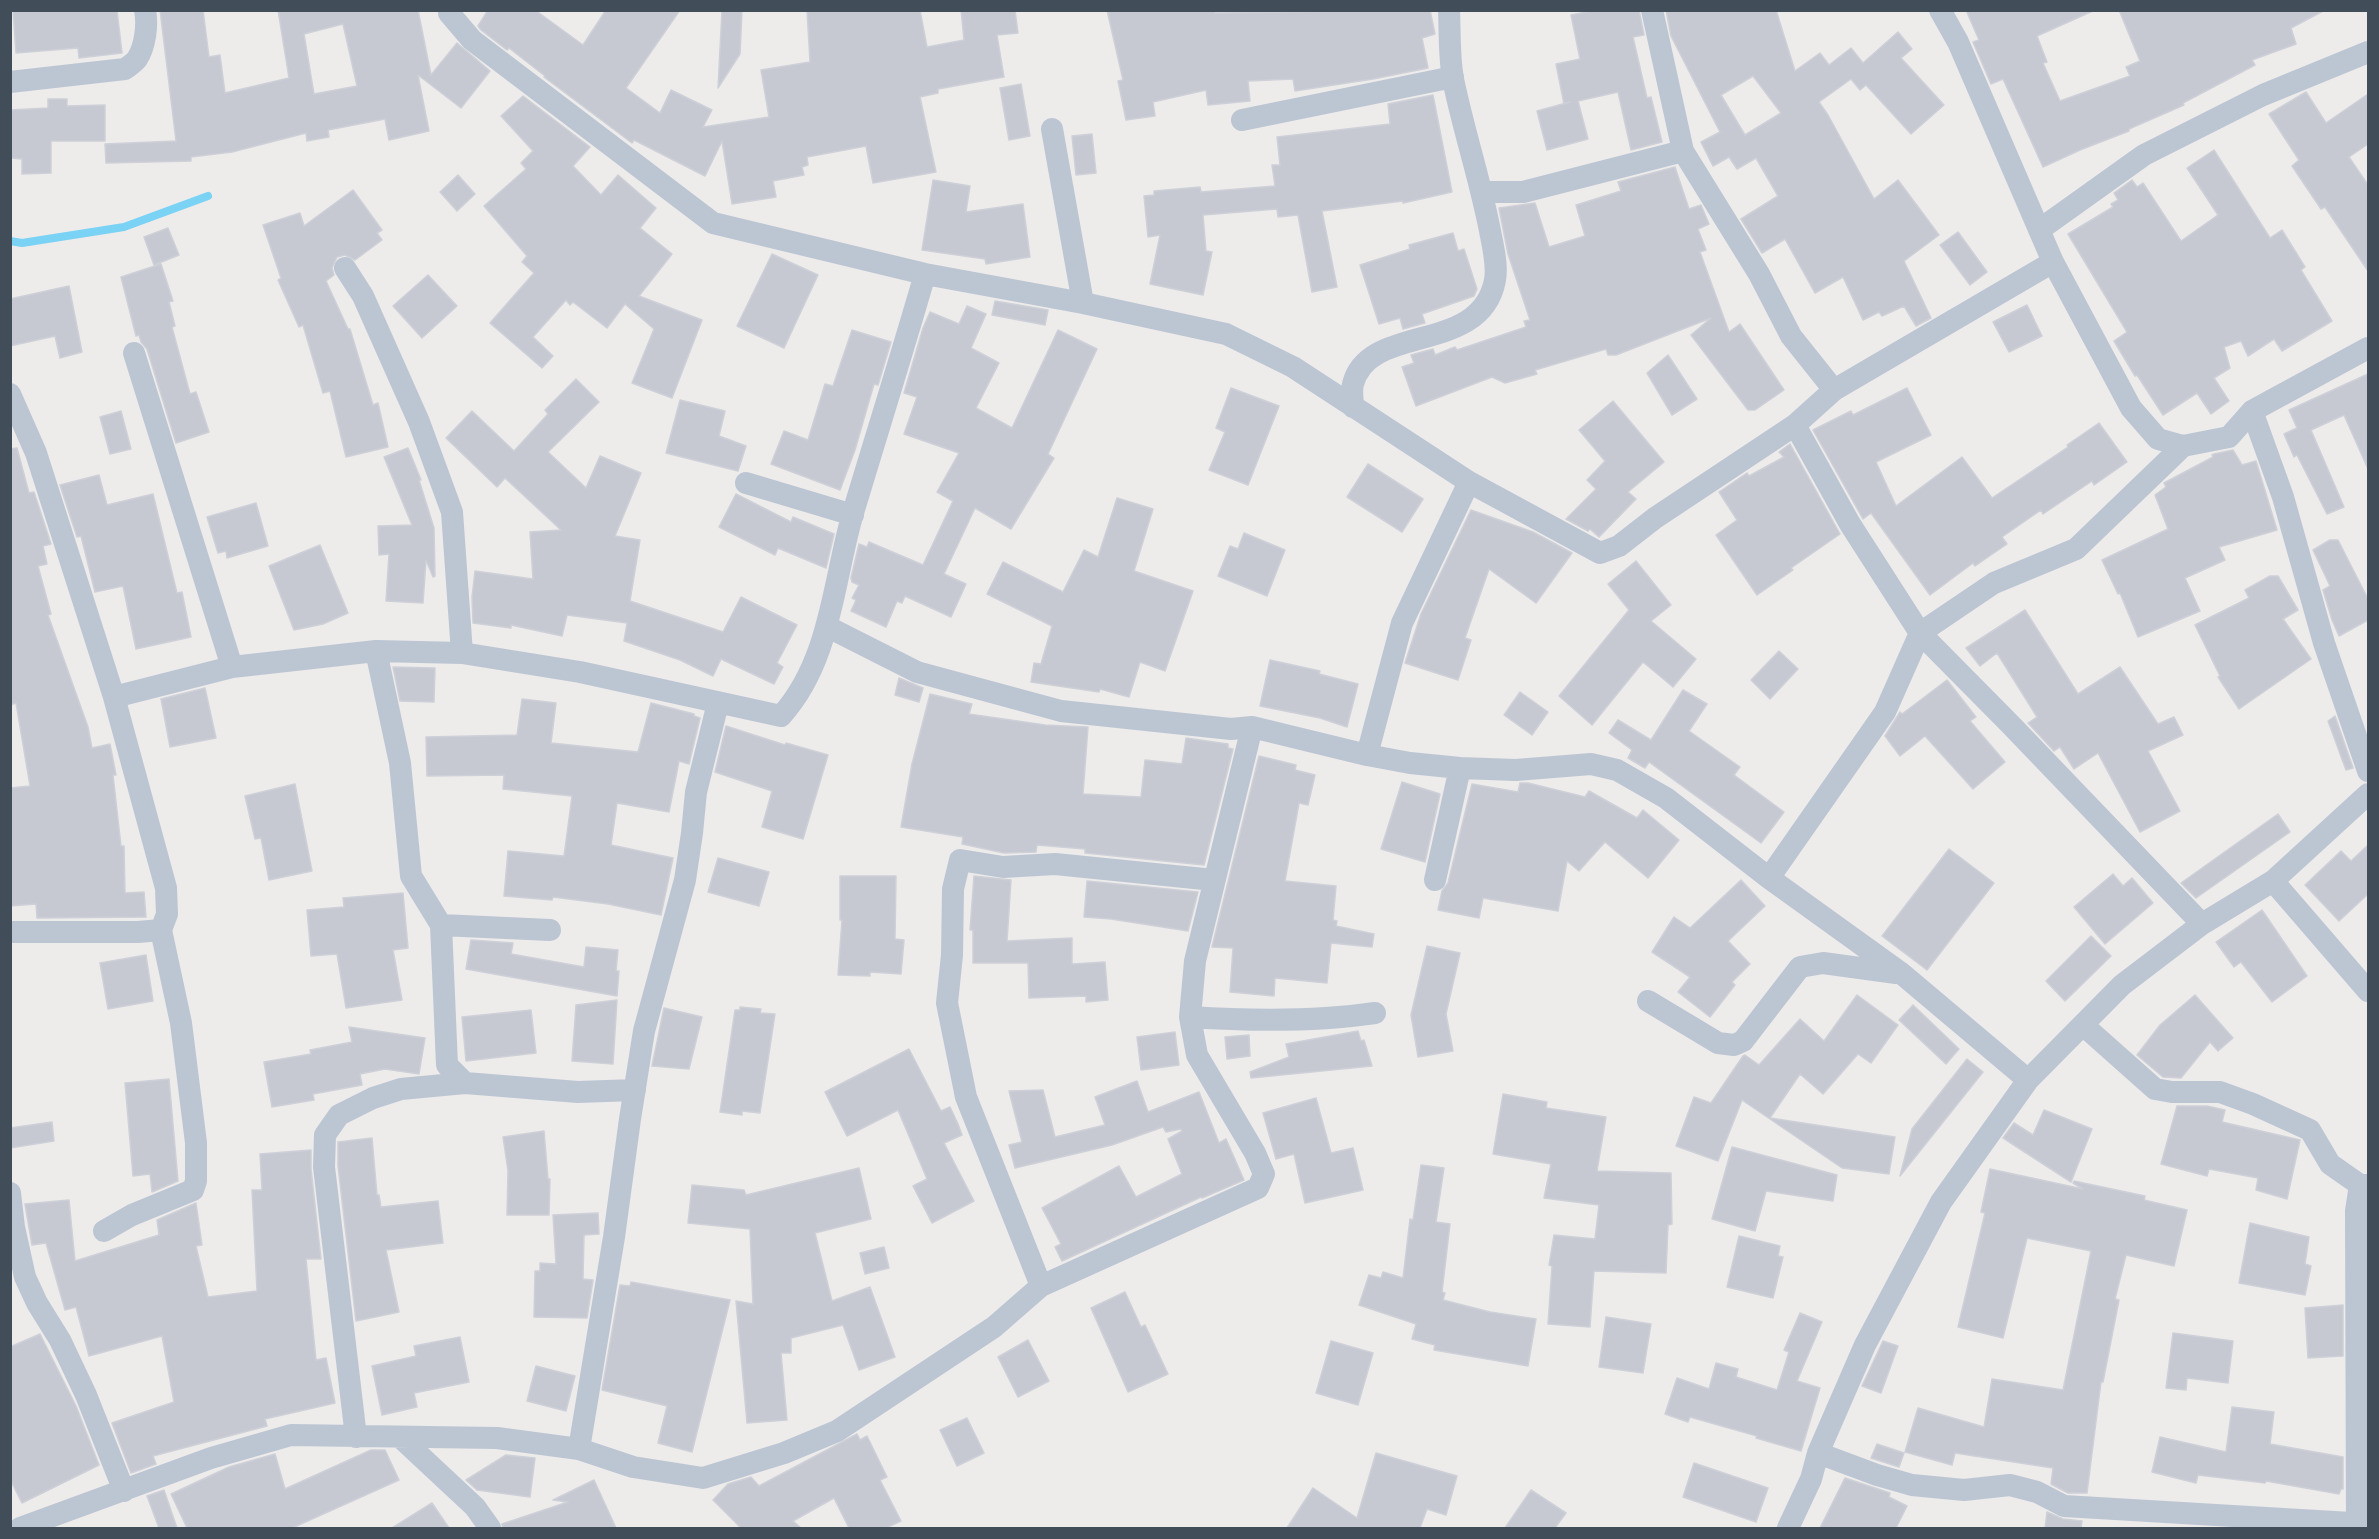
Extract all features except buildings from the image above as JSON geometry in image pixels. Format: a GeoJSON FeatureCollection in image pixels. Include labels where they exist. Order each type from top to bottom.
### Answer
{"type":"FeatureCollection","features":[{"type":"Feature","properties":{"kind":"street"},"geometry":{"type":"LineString","coordinates":[[10,82],[125,69],[136,61],[147,20],[146,10]]}},
{"type":"Feature","properties":{"kind":"street"},"geometry":{"type":"LineString","coordinates":[[450,10],[449,13],[472,40],[713,223],[925,274],[1083,303],[1226,334],[1293,367],[1469,482],[1600,553],[1619,546],[1655,518],[1795,425],[1834,390],[2053,262]]}},
{"type":"Feature","properties":{"kind":"street"},"geometry":{"type":"LineString","coordinates":[[1353,407],[1353,384],[1364,364],[1382,351],[1469,322],[1486,306],[1495,279],[1493,245],[1482,192],[1453,77],[1449,10]]}},
{"type":"Feature","properties":{"kind":"street"},"geometry":{"type":"LineString","coordinates":[[1652,10],[1683,151],[1759,274],[1791,336],[1834,390]]}},
{"type":"Feature","properties":{"kind":"street"},"geometry":{"type":"LineString","coordinates":[[1941,10],[1958,42],[2053,262],[2131,408],[2158,439],[2183,446],[2229,437],[2252,411],[2368,348]]}},
{"type":"Feature","properties":{"kind":"street"},"geometry":{"type":"LineString","coordinates":[[2039,230],[2145,155],[2263,95],[2368,52]]}},
{"type":"Feature","properties":{"kind":"street"},"geometry":{"type":"LineString","coordinates":[[1242,120],[1453,77]]}},
{"type":"Feature","properties":{"kind":"street"},"geometry":{"type":"LineString","coordinates":[[1052,129],[1083,303]]}},
{"type":"Feature","properties":{"kind":"street"},"geometry":{"type":"LineString","coordinates":[[1482,192],[1523,192],[1683,151]]}},
{"type":"Feature","properties":{"kind":"street"},"geometry":{"type":"LineString","coordinates":[[345,268],[368,306],[419,422],[452,513],[462,653]]}},
{"type":"Feature","properties":{"kind":"street"},"geometry":{"type":"LineString","coordinates":[[114,697],[232,667],[376,651],[462,653],[580,672],[781,716],[797,698],[828,627],[852,515],[890,397],[925,274]]}},
{"type":"Feature","properties":{"kind":"street"},"geometry":{"type":"LineString","coordinates":[[134,353],[232,667]]}},
{"type":"Feature","properties":{"kind":"street"},"geometry":{"type":"LineString","coordinates":[[10,394],[36,453],[114,697],[166,888],[167,914],[161,930],[181,1023],[196,1143],[196,1181],[193,1190],[132,1215],[104,1231]]}},
{"type":"Feature","properties":{"kind":"street"},"geometry":{"type":"LineString","coordinates":[[2252,411],[2283,497],[2324,643],[2368,771]]}},
{"type":"Feature","properties":{"kind":"street"},"geometry":{"type":"LineString","coordinates":[[1795,425],[1850,524],[1920,633],[2202,924]]}},
{"type":"Feature","properties":{"kind":"street"},"geometry":{"type":"LineString","coordinates":[[1769,879],[1885,712],[1920,633],[1994,584],[2076,549],[2183,446]]}},
{"type":"Feature","properties":{"kind":"street"},"geometry":{"type":"LineString","coordinates":[[1366,755],[1402,623],[1469,482]]}},
{"type":"Feature","properties":{"kind":"street"},"geometry":{"type":"LineString","coordinates":[[746,483],[852,515]]}},
{"type":"Feature","properties":{"kind":"street"},"geometry":{"type":"LineString","coordinates":[[828,627],[917,672],[1061,711],[1231,729],[1252,727],[1366,755],[1410,763],[1516,770],[1591,764],[1617,770],[1666,798],[1769,879],[1901,973],[2028,1080]]}},
{"type":"Feature","properties":{"kind":"street"},"geometry":{"type":"LineString","coordinates":[[376,651],[400,763],[411,876],[441,925],[447,1065],[465,1083]]}},
{"type":"Feature","properties":{"kind":"street"},"geometry":{"type":"LineString","coordinates":[[579,1449],[614,1236],[644,1030],[685,880],[693,833],[696,792],[718,703]]}},
{"type":"Feature","properties":{"kind":"street"},"geometry":{"type":"LineString","coordinates":[[20,1528],[211,1458],[291,1435],[497,1438],[579,1449],[633,1467],[703,1478],[784,1453],[837,1431],[994,1327],[1041,1286],[1258,1188],[1264,1174],[1255,1153],[1197,1055],[1190,1017],[1196,961],[1252,727]]}},
{"type":"Feature","properties":{"kind":"street"},"geometry":{"type":"LineString","coordinates":[[1435,880],[1460,768]]}},
{"type":"Feature","properties":{"kind":"street"},"geometry":{"type":"LineString","coordinates":[[1788,1528],[1811,1479],[1818,1453],[1865,1345],[1941,1203],[2028,1080],[2122,985],[2202,924],[2273,881],[2368,795]]}},
{"type":"Feature","properties":{"kind":"street"},"geometry":{"type":"LineString","coordinates":[[1041,1286],[966,1097],[947,1003],[952,955],[953,889],[960,860],[1003,867],[1055,864],[1214,880]]}},
{"type":"Feature","properties":{"kind":"street"},"geometry":{"type":"LineString","coordinates":[[2273,881],[2368,991]]}},
{"type":"Feature","properties":{"kind":"street"},"geometry":{"type":"LineString","coordinates":[[1823,963],[1833,924]]}},
{"type":"Feature","properties":{"kind":"street"},"geometry":{"type":"LineString","coordinates":[[441,925],[550,930]]}},
{"type":"Feature","properties":{"kind":"street"},"geometry":{"type":"LineString","coordinates":[[10,932],[161,930]]}},
{"type":"Feature","properties":{"kind":"street"},"geometry":{"type":"LineString","coordinates":[[1648,1001],[1718,1043],[1734,1045],[1743,1041],[1800,967],[1823,963],[1901,973]]}},
{"type":"Feature","properties":{"kind":"street"},"geometry":{"type":"LineString","coordinates":[[1190,1017],[1246,1020],[1354,1016],[1375,1013]]}},
{"type":"Feature","properties":{"kind":"street"},"geometry":{"type":"LineString","coordinates":[[1818,1453],[1877,1475],[1912,1485],[1964,1490],[2010,1485],[2037,1492],[2064,1506],[2154,1520],[2363,1524],[2356,1211],[2364,1185],[2330,1164],[2310,1130],[2220,1092],[2172,1092],[2155,1089],[2083,1025]]}},
{"type":"Feature","properties":{"kind":"street"},"geometry":{"type":"LineString","coordinates":[[356,1437],[324,1167],[325,1135],[339,1115],[373,1098],[401,1089],[465,1083],[578,1092],[635,1090]]}},
{"type":"Feature","properties":{"kind":"street"},"geometry":{"type":"LineString","coordinates":[[10,1193],[14,1227],[25,1277],[37,1303],[60,1340],[86,1395],[124,1491]]}},
{"type":"Feature","properties":{"kind":"street"},"geometry":{"type":"LineString","coordinates":[[400,1437],[475,1507],[490,1528]]}},
{"type":"Feature","properties":{"kind":"waterway"},"geometry":{"type":"LineString","coordinates":[[10,241],[22,243],[124,227],[208,196]]}}]}
